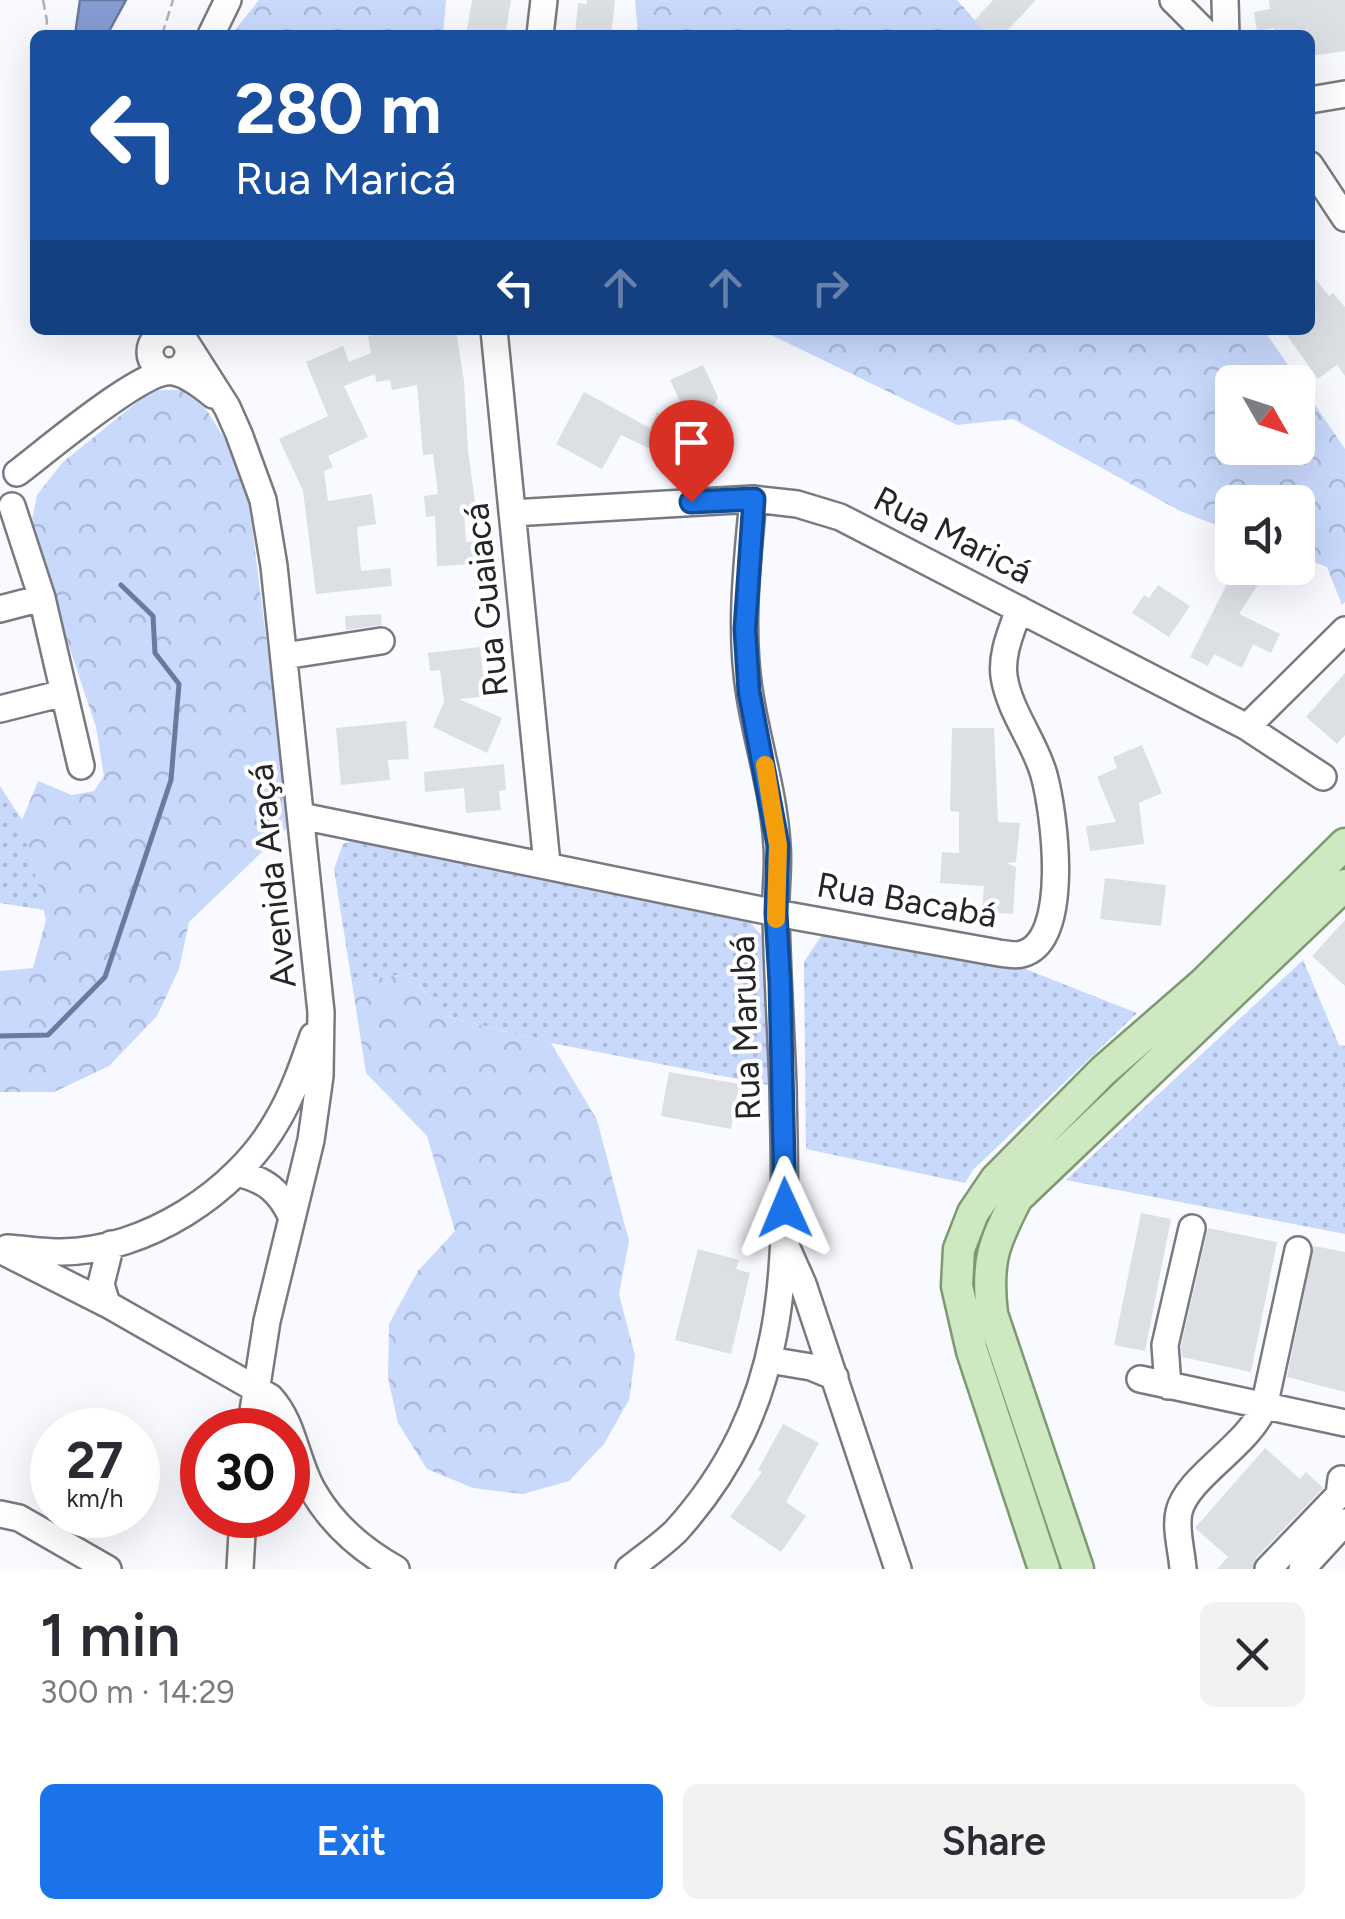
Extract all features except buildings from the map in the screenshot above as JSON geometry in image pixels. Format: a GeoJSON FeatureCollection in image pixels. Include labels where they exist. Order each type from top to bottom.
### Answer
{"type":"FeatureCollection","features":[{"type":"Feature","properties":{"kind":"main road"},"geometry":{"type":"LineString","coordinates":[[1044,1569],[972,1351],[957,1286],[959,1249],[973,1213],[996,1179],[1108,1067],[1204,983],[1345,844]]}},
{"type":"Feature","properties":{"kind":"main road"},"geometry":{"type":"LineString","coordinates":[[1078,1569],[992,1314],[988,1275],[999,1232],[1017,1198],[1345,885]]}},
{"type":"Feature","properties":{"kind":"main road"},"geometry":{"type":"LineString","coordinates":[[1108,1067],[1131,1091]]}},
{"type":"Feature","properties":{"kind":"street"},"geometry":{"type":"LineString","coordinates":[[213,30],[228,0]]}},
{"type":"Feature","properties":{"kind":"street"},"geometry":{"type":"LineString","coordinates":[[541,30],[544,0]]}},
{"type":"Feature","properties":{"kind":"street"},"geometry":{"type":"LineString","coordinates":[[1173,0],[1203,30]]}},
{"type":"Feature","properties":{"kind":"street"},"geometry":{"type":"LineString","coordinates":[[1225,0],[1226,30]]}},
{"type":"Feature","properties":{"kind":"street"},"geometry":{"type":"LineString","coordinates":[[1315,99],[1345,94]]}},
{"type":"Feature","properties":{"kind":"street"},"geometry":{"type":"LineString","coordinates":[[1315,173],[1345,218]]}},
{"type":"Feature","properties":{"kind":"street","name":"Rua Guaiacá"},"geometry":{"type":"LineString","coordinates":[[494,335],[547,864]]}},
{"type":"Feature","properties":{"kind":"street"},"geometry":{"type":"LineString","coordinates":[[81,766],[42,598],[6,508],[22,487],[8,469],[128,389],[177,370],[186,360],[182,336]]}},
{"type":"Feature","properties":{"kind":"street","name":"Avenida Araçá"},"geometry":{"type":"LineString","coordinates":[[182,336],[226,407],[263,500],[284,656],[322,1012],[320,1076],[311,1140],[267,1321],[253,1408]]}},
{"type":"Feature","properties":{"kind":"street"},"geometry":{"type":"LineString","coordinates":[[152,337],[154,363],[192,379],[226,407]]}},
{"type":"Feature","properties":{"kind":"street"},"geometry":{"type":"LineString","coordinates":[[128,389],[143,366],[152,337]]}},
{"type":"Feature","properties":{"kind":"street","name":"Rua Maricá"},"geometry":{"type":"LineString","coordinates":[[512,513],[754,499],[798,504],[840,517],[1247,726],[1323,776]]}},
{"type":"Feature","properties":{"kind":"street","name":"Rua Marubá"},"geometry":{"type":"LineString","coordinates":[[629,1569],[674,1533],[716,1480],[746,1425],[769,1360],[786,1246],[776,913],[778,845],[749,692],[745,629],[754,499]]}},
{"type":"Feature","properties":{"kind":"street"},"geometry":{"type":"LineString","coordinates":[[0,609],[42,598]]}},
{"type":"Feature","properties":{"kind":"street","name":"Rua Bacabá"},"geometry":{"type":"LineString","coordinates":[[301,816],[776,913],[999,954],[1022,954],[1037,945],[1048,926],[1056,885],[1055,834],[1044,774],[1004,676],[1006,646],[1020,609]]}},
{"type":"Feature","properties":{"kind":"street"},"geometry":{"type":"LineString","coordinates":[[1247,726],[1345,630]]}},
{"type":"Feature","properties":{"kind":"street"},"geometry":{"type":"LineString","coordinates":[[284,656],[381,641]]}},
{"type":"Feature","properties":{"kind":"street"},"geometry":{"type":"LineString","coordinates":[[0,708],[64,694]]}},
{"type":"Feature","properties":{"kind":"street"},"geometry":{"type":"LineString","coordinates":[[0,1249],[63,1252],[111,1244],[158,1228],[190,1210],[237,1173],[276,1124],[301,1072],[322,1012]]}},
{"type":"Feature","properties":{"kind":"street"},"geometry":{"type":"LineString","coordinates":[[237,1173],[273,1187],[292,1218]]}},
{"type":"Feature","properties":{"kind":"street"},"geometry":{"type":"LineString","coordinates":[[1168,1386],[1165,1345],[1192,1228]]}},
{"type":"Feature","properties":{"kind":"street"},"geometry":{"type":"LineString","coordinates":[[107,1304],[101,1284],[111,1244]]}},
{"type":"Feature","properties":{"kind":"street"},"geometry":{"type":"LineString","coordinates":[[786,1246],[803,1284],[898,1569]]}},
{"type":"Feature","properties":{"kind":"street"},"geometry":{"type":"LineString","coordinates":[[0,1249],[256,1387],[278,1408]]}},
{"type":"Feature","properties":{"kind":"street"},"geometry":{"type":"LineString","coordinates":[[1183,1569],[1179,1512],[1190,1492],[1256,1426],[1264,1407],[1298,1250]]}},
{"type":"Feature","properties":{"kind":"street"},"geometry":{"type":"LineString","coordinates":[[769,1360],[810,1367],[835,1377]]}},
{"type":"Feature","properties":{"kind":"street"},"geometry":{"type":"LineString","coordinates":[[1140,1379],[1345,1423]]}},
{"type":"Feature","properties":{"kind":"street"},"geometry":{"type":"LineString","coordinates":[[1268,1569],[1339,1495],[1341,1479]]}},
{"type":"Feature","properties":{"kind":"street"},"geometry":{"type":"LineString","coordinates":[[310,1496],[373,1556],[396,1569]]}},
{"type":"Feature","properties":{"kind":"street"},"geometry":{"type":"LineString","coordinates":[[0,1514],[18,1518],[108,1569]]}},
{"type":"Feature","properties":{"kind":"street"},"geometry":{"type":"LineString","coordinates":[[1302,1569],[1345,1522]]}},
{"type":"Feature","properties":{"kind":"street"},"geometry":{"type":"LineString","coordinates":[[240,1569],[242,1538]]}},
{"type":"Feature","properties":{"kind":"path"},"geometry":{"type":"LineString","coordinates":[[44,0],[45,30]]}},
{"type":"Feature","properties":{"kind":"path"},"geometry":{"type":"LineString","coordinates":[[164,30],[173,0]]}},
{"type":"Feature","properties":{"kind":"green space"},"geometry":{"type":"Polygon","coordinates":[[[259,0],[446,0],[443,30],[235,30],[259,0]]]}},
{"type":"Feature","properties":{"kind":"green space"},"geometry":{"type":"Polygon","coordinates":[[[635,0],[957,0],[984,30],[638,30],[635,0]]]}},
{"type":"Feature","properties":{"kind":"green space"},"geometry":{"type":"Polygon","coordinates":[[[771,335],[1267,335],[1288,365],[1215,365],[1215,465],[1315,465],[1315,405],[1345,449],[1345,602],[1342,605],[1327,567],[1315,562],[1315,485],[1215,485],[1215,524],[1180,511],[1013,419],[957,425],[771,335]]]}},
{"type":"Feature","properties":{"kind":"green space"},"geometry":{"type":"Polygon","coordinates":[[[152,390],[182,390],[206,409],[226,441],[249,504],[290,825],[189,922],[179,969],[157,1016],[109,1066],[54,1092],[0,1092],[0,971],[33,968],[46,920],[22,820],[38,781],[72,795],[94,791],[104,776],[96,727],[30,530],[37,495],[63,462],[152,390]]]}},
{"type":"Feature","properties":{"kind":"green space"},"geometry":{"type":"Polygon","coordinates":[[[0,786],[22,820],[44,910],[0,903],[0,786]]]}},
{"type":"Feature","properties":{"kind":"green space"},"geometry":{"type":"Polygon","coordinates":[[[365,836],[740,911],[770,945],[774,1086],[551,1043],[445,1016],[410,973],[352,983],[334,869],[343,844],[365,836]]]}},
{"type":"Feature","properties":{"kind":"green space"},"geometry":{"type":"Polygon","coordinates":[[[823,933],[1020,967],[1137,1013],[973,1170],[965,1183],[806,1149],[804,962],[823,933]]]}},
{"type":"Feature","properties":{"kind":"green space"},"geometry":{"type":"Polygon","coordinates":[[[1303,960],[1339,1045],[1345,1046],[1345,1234],[1066,1180],[1303,960]]]}},
{"type":"Feature","properties":{"kind":"green space"},"geometry":{"type":"Polygon","coordinates":[[[410,973],[445,1016],[551,1043],[597,1120],[629,1241],[619,1294],[635,1356],[629,1400],[604,1444],[569,1481],[523,1494],[473,1488],[427,1469],[398,1423],[388,1378],[389,1324],[418,1271],[455,1231],[427,1136],[366,1073],[352,983],[410,973]]]}},
{"type":"Feature","properties":{"kind":"shaded area"},"geometry":{"type":"Polygon","coordinates":[[[80,0],[126,0],[110,30],[76,30],[80,0]]]}},
{"type":"Feature","properties":{"kind":"waterway"},"geometry":{"type":"LineString","coordinates":[[0,1036],[48,1035],[105,977],[171,780],[179,684],[155,653],[153,616],[121,585]]}},
{"type":"Feature","properties":{"kind":"slow traffic"},"geometry":{"type":"LineString","coordinates":[[765,765],[778,845],[776,919]]}},
{"type":"Feature","properties":{"kind":"route"},"geometry":{"type":"LineString","coordinates":[[691,502],[754,499],[745,629],[749,692],[778,845],[776,913],[785,1208]]}}]}
